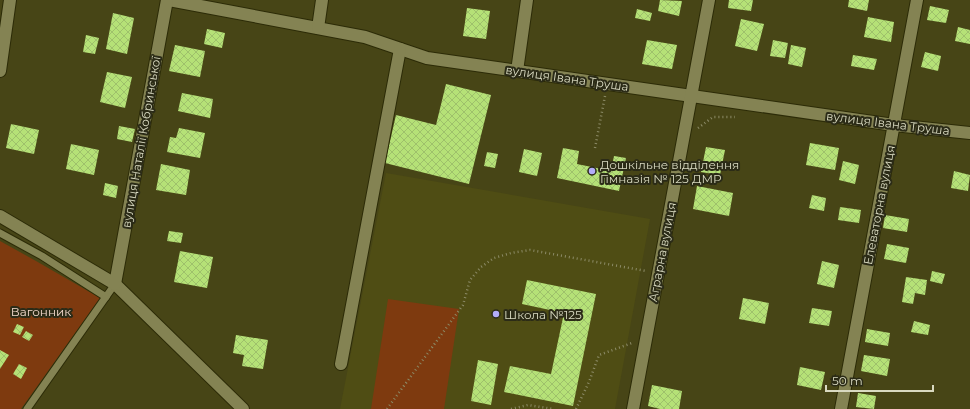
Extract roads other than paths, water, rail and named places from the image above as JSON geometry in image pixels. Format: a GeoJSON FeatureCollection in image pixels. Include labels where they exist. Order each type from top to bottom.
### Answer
{"type":"FeatureCollection","features":[{"type":"Feature","properties":{"kind":"street"},"geometry":{"type":"LineString","coordinates":[[0,71],[10,0]]}},
{"type":"Feature","properties":{"kind":"street","name":"вулиця Івана Труша"},"geometry":{"type":"LineString","coordinates":[[168,0],[365,37],[426,58],[894,125],[970,133]]}},
{"type":"Feature","properties":{"kind":"street","name":"вулиця Наталії Кобринської"},"geometry":{"type":"LineString","coordinates":[[115,284],[168,0]]}},
{"type":"Feature","properties":{"kind":"street"},"geometry":{"type":"LineString","coordinates":[[318,28],[322,0]]}},
{"type":"Feature","properties":{"kind":"street"},"geometry":{"type":"LineString","coordinates":[[517,71],[527,0]]}},
{"type":"Feature","properties":{"kind":"street","name":"Аграрна вулиця"},"geometry":{"type":"LineString","coordinates":[[633,409],[709,0]]}},
{"type":"Feature","properties":{"kind":"street","name":"Елеваторна вулиця"},"geometry":{"type":"LineString","coordinates":[[841,409],[917,0]]}},
{"type":"Feature","properties":{"kind":"street"},"geometry":{"type":"LineString","coordinates":[[341,364],[400,49]]}},
{"type":"Feature","properties":{"kind":"street"},"geometry":{"type":"LineString","coordinates":[[0,216],[115,284],[243,409]]}},
{"type":"Feature","properties":{"kind":"lane"},"geometry":{"type":"LineString","coordinates":[[0,233],[42,256],[106,297]]}},
{"type":"Feature","properties":{"kind":"lane"},"geometry":{"type":"LineString","coordinates":[[27,409],[115,284]]}},
{"type":"Feature","properties":{"kind":"place","name":"Дошкільне відділення Гімназія № 125 ДМР"},"geometry":{"type":"Point","coordinates":[592,171]}},
{"type":"Feature","properties":{"kind":"place","name":"Школа №125"},"geometry":{"type":"Point","coordinates":[496,314]}},
{"type":"Feature","properties":{"kind":"park label","name":"Вагонник"},"geometry":{"type":"Point","coordinates":[41,311]}}]}
